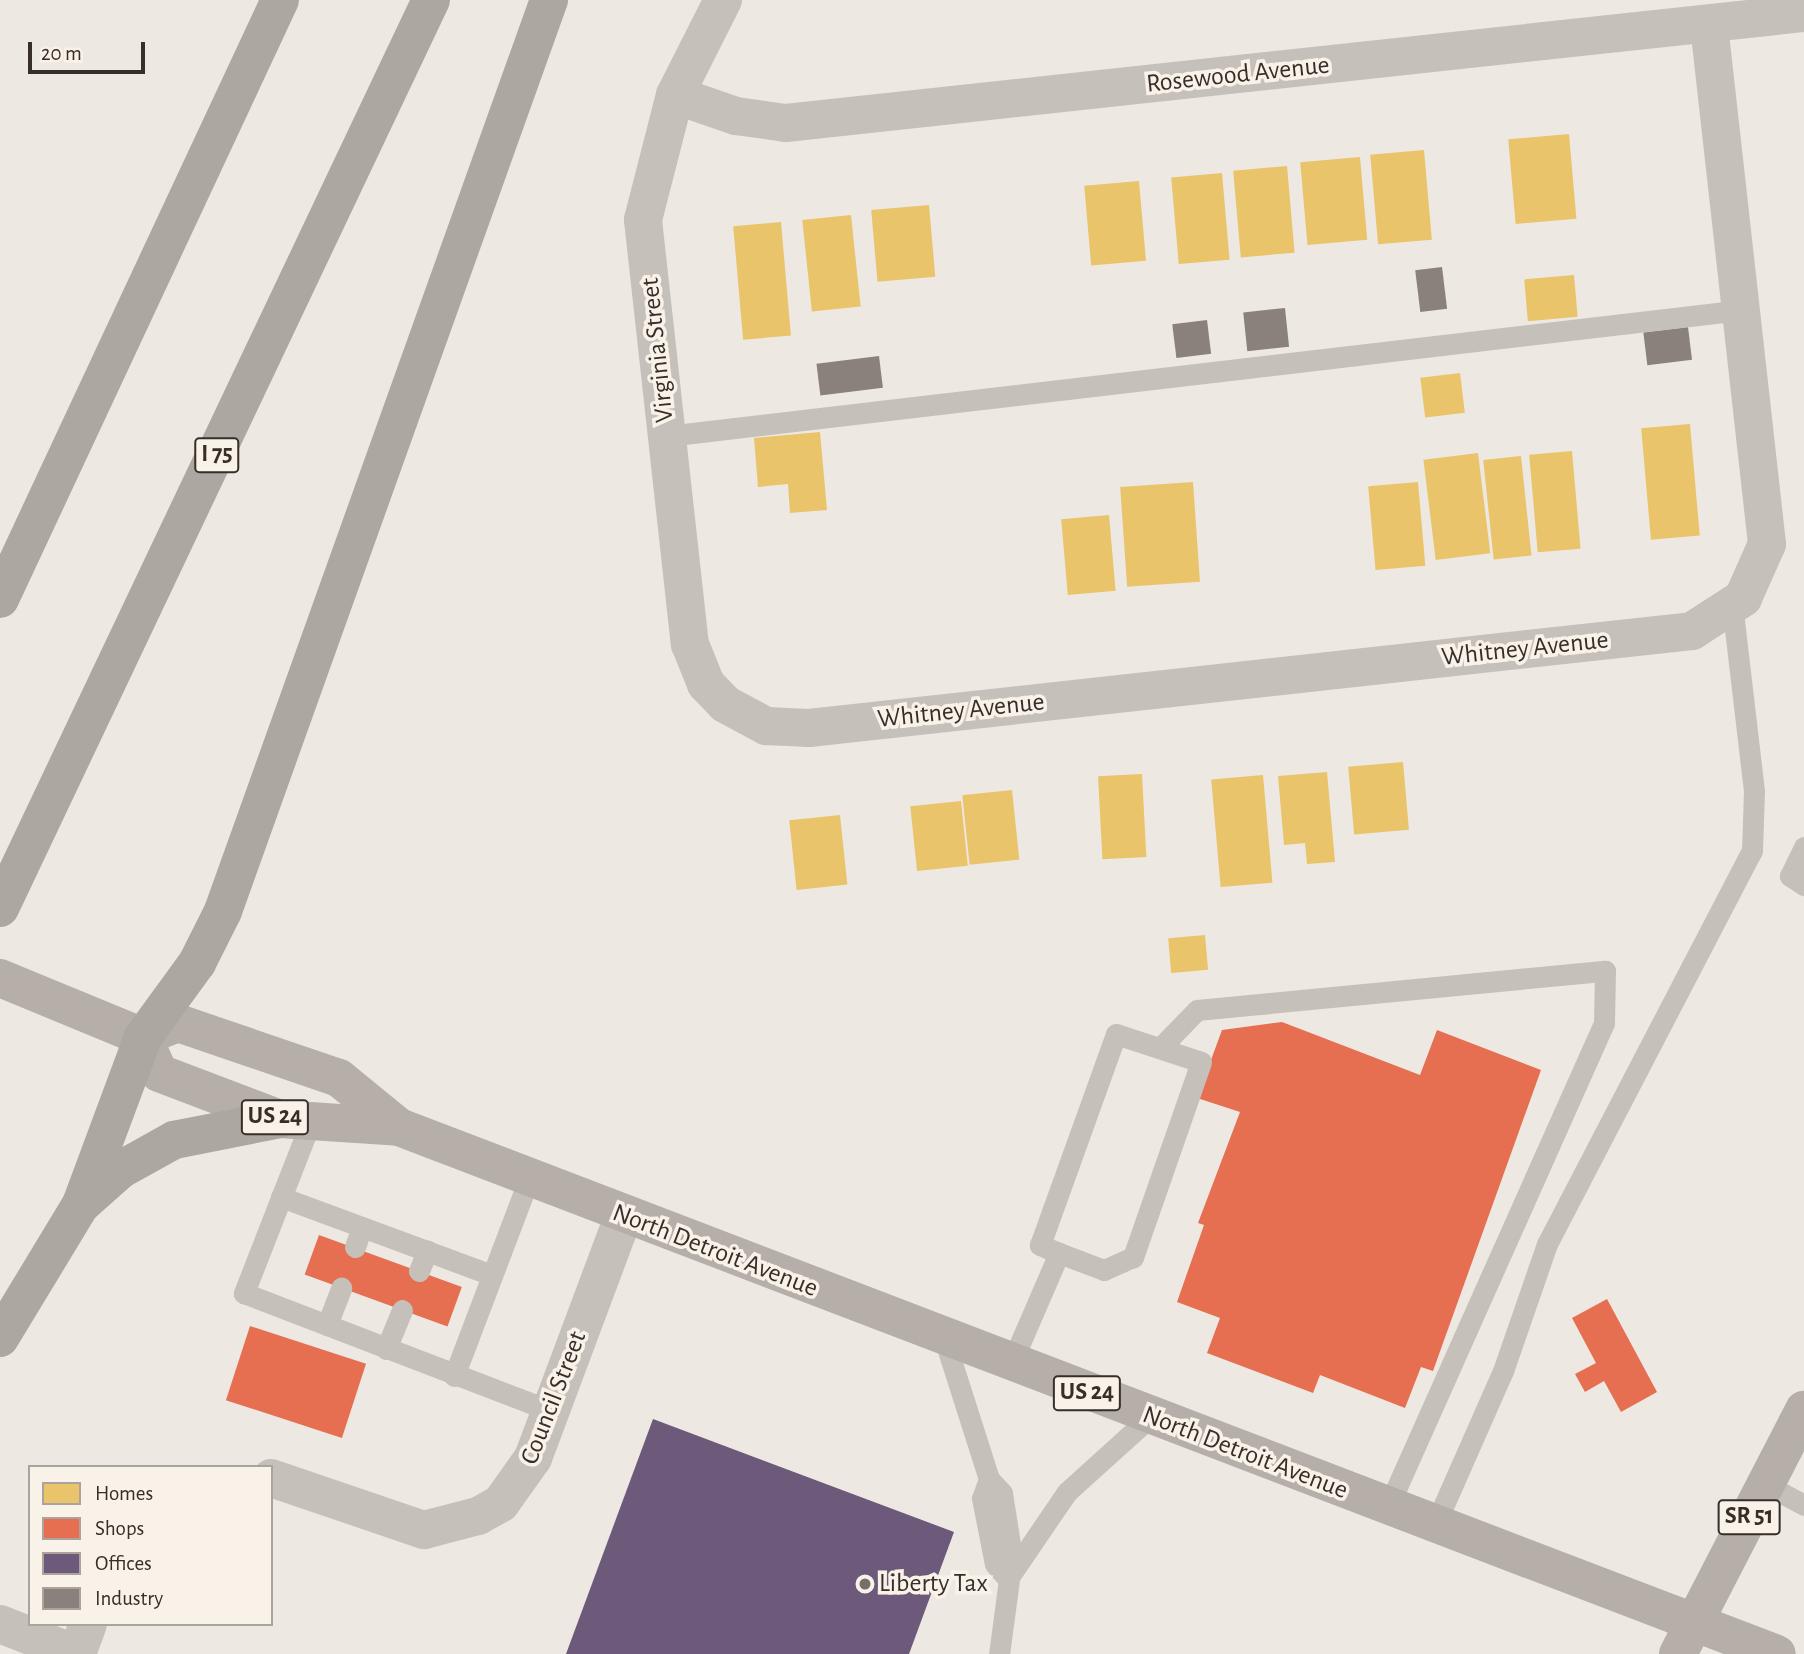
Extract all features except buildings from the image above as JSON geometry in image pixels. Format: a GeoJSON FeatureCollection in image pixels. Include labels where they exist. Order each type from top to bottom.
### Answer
{"type":"FeatureCollection","features":[{"type":"Feature","properties":{"kind":"highway"},"geometry":{"type":"LineString","coordinates":[[0,599],[280,0]]}},
{"type":"Feature","properties":{"kind":"highway","name":"I 75"},"geometry":{"type":"LineString","coordinates":[[0,908],[431,0]]}},
{"type":"Feature","properties":{"kind":"highway"},"geometry":{"type":"LineString","coordinates":[[0,1338],[81,1204],[142,1037],[197,963],[223,911],[550,0]]}},
{"type":"Feature","properties":{"kind":"highway"},"geometry":{"type":"LineString","coordinates":[[81,1204],[120,1170],[174,1140],[296,1120]]}},
{"type":"Feature","properties":{"kind":"main road"},"geometry":{"type":"LineString","coordinates":[[0,978],[142,1037]]}},
{"type":"Feature","properties":{"kind":"main road","name":"North Detroit Avenue"},"geometry":{"type":"LineString","coordinates":[[399,1127],[296,1120],[159,1073],[142,1037],[178,1023],[339,1078],[399,1127],[623,1216],[1435,1525],[1686,1639],[1777,1654]]}},
{"type":"Feature","properties":{"kind":"main road","name":"SR 51"},"geometry":{"type":"LineString","coordinates":[[1686,1639],[1804,1410]]}},
{"type":"Feature","properties":{"kind":"street","name":"Virginia Street"},"geometry":{"type":"LineString","coordinates":[[723,0],[674,95],[643,220],[690,644],[706,684],[724,704]]}},
{"type":"Feature","properties":{"kind":"street","name":"Rosewood Avenue"},"geometry":{"type":"LineString","coordinates":[[674,95],[736,117],[786,123],[1804,13]]}},
{"type":"Feature","properties":{"kind":"street","name":"Whitney Avenue"},"geometry":{"type":"LineString","coordinates":[[724,704],[766,726],[809,728],[1692,631],[1743,598],[1767,544],[1709,25]]}},
{"type":"Feature","properties":{"kind":"street","name":"Council Street"},"geometry":{"type":"LineString","coordinates":[[273,1479],[394,1525],[449,1526],[500,1503],[520,1483],[551,1410],[623,1216]]}},
{"type":"Feature","properties":{"kind":"street"},"geometry":{"type":"LineString","coordinates":[[0,1624],[77,1654],[87,1626]]}},
{"type":"Feature","properties":{"kind":"lane"},"geometry":{"type":"LineString","coordinates":[[667,436],[1741,310]]}},
{"type":"Feature","properties":{"kind":"lane"},"geometry":{"type":"LineString","coordinates":[[1435,1525],[1503,1371],[1548,1244],[1752,851],[1754,791],[1732,605]]}},
{"type":"Feature","properties":{"kind":"lane"},"geometry":{"type":"LineString","coordinates":[[1804,847],[1790,876],[1804,884]]}},
{"type":"Feature","properties":{"kind":"lane"},"geometry":{"type":"LineString","coordinates":[[1160,1048],[1197,1010],[1605,971],[1604,1023],[1388,1507]]}},
{"type":"Feature","properties":{"kind":"lane"},"geometry":{"type":"LineString","coordinates":[[1115,1034],[1201,1062],[1132,1257],[1104,1270],[1059,1253],[1040,1245],[1115,1034]]}},
{"type":"Feature","properties":{"kind":"lane"},"geometry":{"type":"LineString","coordinates":[[296,1120],[281,1197],[244,1293],[454,1376],[551,1410]]}},
{"type":"Feature","properties":{"kind":"lane"},"geometry":{"type":"LineString","coordinates":[[454,1376],[529,1179]]}},
{"type":"Feature","properties":{"kind":"lane"},"geometry":{"type":"LineString","coordinates":[[281,1197],[492,1275]]}},
{"type":"Feature","properties":{"kind":"lane"},"geometry":{"type":"LineString","coordinates":[[355,1247],[362,1227]]}},
{"type":"Feature","properties":{"kind":"lane"},"geometry":{"type":"LineString","coordinates":[[418,1271],[427,1251]]}},
{"type":"Feature","properties":{"kind":"lane"},"geometry":{"type":"LineString","coordinates":[[1011,1364],[1059,1253]]}},
{"type":"Feature","properties":{"kind":"lane"},"geometry":{"type":"LineString","coordinates":[[327,1325],[341,1287]]}},
{"type":"Feature","properties":{"kind":"lane"},"geometry":{"type":"LineString","coordinates":[[386,1349],[402,1310]]}},
{"type":"Feature","properties":{"kind":"lane"},"geometry":{"type":"LineString","coordinates":[[944,1338],[989,1479],[982,1498],[995,1564],[1007,1578]]}},
{"type":"Feature","properties":{"kind":"lane"},"geometry":{"type":"LineString","coordinates":[[999,1654],[1007,1578],[1067,1492],[1150,1417]]}},
{"type":"Feature","properties":{"kind":"lane"},"geometry":{"type":"LineString","coordinates":[[1765,1484],[1804,1505]]}},
{"type":"Feature","properties":{"kind":"place","name":"Liberty Tax"},"geometry":{"type":"Point","coordinates":[865,1584]}}]}
